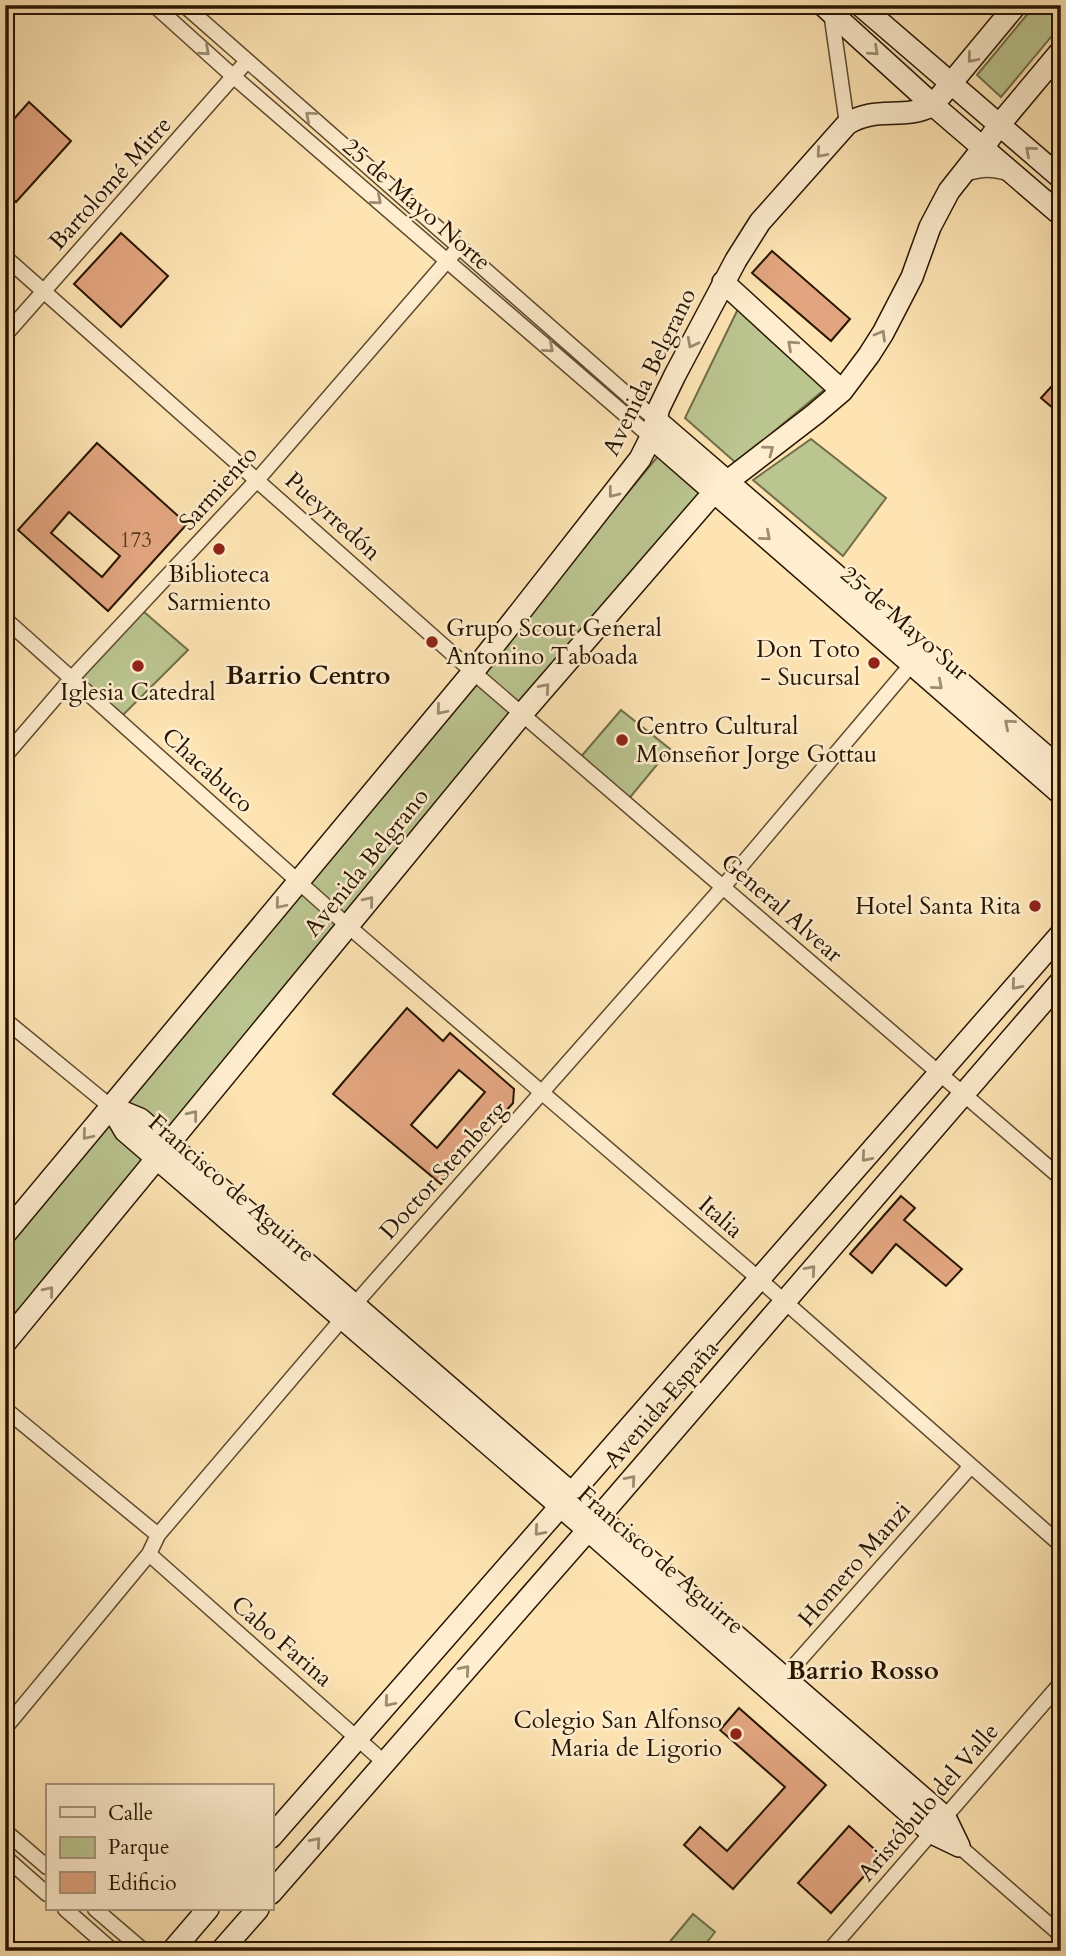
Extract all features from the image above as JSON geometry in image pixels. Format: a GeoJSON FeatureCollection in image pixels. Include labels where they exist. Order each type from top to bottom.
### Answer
{"type":"FeatureCollection","features":[{"type":"Feature","properties":{"kind":"street","name":"25 de Mayo Norte"},"geometry":{"type":"LineString","coordinates":[[154,5],[448,260],[653,428]]}},
{"type":"Feature","properties":{"kind":"street","name":"25 de Mayo Norte"},"geometry":{"type":"LineString","coordinates":[[184,5],[459,247],[653,428]]}},
{"type":"Feature","properties":{"kind":"street"},"geometry":{"type":"LineString","coordinates":[[860,5],[1061,178]]}},
{"type":"Feature","properties":{"kind":"street"},"geometry":{"type":"LineString","coordinates":[[723,282],[760,222],[847,124],[873,113],[911,113],[928,108],[1016,5]]}},
{"type":"Feature","properties":{"kind":"street"},"geometry":{"type":"LineString","coordinates":[[827,9],[928,108],[983,148],[1061,215]]}},
{"type":"Feature","properties":{"kind":"street"},"geometry":{"type":"LineString","coordinates":[[827,9],[847,124]]}},
{"type":"Feature","properties":{"kind":"street"},"geometry":{"type":"LineString","coordinates":[[842,391],[883,333],[912,277],[939,208],[949,191],[999,125],[1061,51]]}},
{"type":"Feature","properties":{"kind":"street","name":"Bartolomé Mitre"},"geometry":{"type":"LineString","coordinates":[[5,335],[247,61]]}},
{"type":"Feature","properties":{"kind":"street"},"geometry":{"type":"LineString","coordinates":[[964,174],[981,169],[994,169],[1013,175]]}},
{"type":"Feature","properties":{"kind":"street","name":"Sarmiento"},"geometry":{"type":"LineString","coordinates":[[5,756],[72,678],[257,479],[459,247]]}},
{"type":"Feature","properties":{"kind":"street","name":"Pueyrredón"},"geometry":{"type":"LineString","coordinates":[[5,257],[473,672]]}},
{"type":"Feature","properties":{"kind":"street","name":"Avenida Belgrano"},"geometry":{"type":"LineString","coordinates":[[5,1234],[473,672],[640,458],[659,408],[723,282],[842,391],[721,486],[522,714],[5,1343]]}},
{"type":"Feature","properties":{"kind":"street","name":"25 de Mayo Sur"},"geometry":{"type":"LineString","coordinates":[[653,428],[918,657],[1061,794]]}},
{"type":"Feature","properties":{"kind":"street","name":"Chacabuco"},"geometry":{"type":"LineString","coordinates":[[5,619],[348,926]]}},
{"type":"Feature","properties":{"kind":"street","name":"25 de Mayo Sur"},"geometry":{"type":"LineString","coordinates":[[918,657],[1061,769]]}},
{"type":"Feature","properties":{"kind":"street","name":"Doctor Stemberg"},"geometry":{"type":"LineString","coordinates":[[5,1728],[149,1554],[158,1535],[348,1312],[723,887],[918,657]]}},
{"type":"Feature","properties":{"kind":"street","name":"General Alvear"},"geometry":{"type":"LineString","coordinates":[[473,672],[1061,1178]]}},
{"type":"Feature","properties":{"kind":"street","name":"Italia"},"geometry":{"type":"LineString","coordinates":[[348,926],[759,1279],[1061,1545]]}},
{"type":"Feature","properties":{"kind":"street","name":"Avenida España"},"geometry":{"type":"LineString","coordinates":[[273,1835],[1061,934]]}},
{"type":"Feature","properties":{"kind":"street","name":"Avenida España"},"geometry":{"type":"LineString","coordinates":[[273,1891],[1061,981]]}},
{"type":"Feature","properties":{"kind":"street"},"geometry":{"type":"LineString","coordinates":[[8,1029],[111,1107]]}},
{"type":"Feature","properties":{"kind":"street","name":"Francisco de Aguirre"},"geometry":{"type":"LineString","coordinates":[[111,1107],[125,1131],[163,1152],[593,1523],[1061,1935]]}},
{"type":"Feature","properties":{"kind":"street"},"geometry":{"type":"LineString","coordinates":[[5,1409],[158,1535]]}},
{"type":"Feature","properties":{"kind":"street","name":"Homero Manzi"},"geometry":{"type":"LineString","coordinates":[[777,1685],[971,1466]]}},
{"type":"Feature","properties":{"kind":"street","name":"Cabo Farina"},"geometry":{"type":"LineString","coordinates":[[149,1554],[385,1762]]}},
{"type":"Feature","properties":{"kind":"street","name":"Aristóbulo del Valle"},"geometry":{"type":"LineString","coordinates":[[829,1951],[1061,1683]]}},
{"type":"Feature","properties":{"kind":"street"},"geometry":{"type":"LineString","coordinates":[[5,1831],[46,1866]]}},
{"type":"Feature","properties":{"kind":"street"},"geometry":{"type":"LineString","coordinates":[[5,1857],[46,1893]]}},
{"type":"Feature","properties":{"kind":"street"},"geometry":{"type":"LineString","coordinates":[[66,1910],[113,1951]]}},
{"type":"Feature","properties":{"kind":"street"},"geometry":{"type":"LineString","coordinates":[[96,1910],[144,1951]]}},
{"type":"Feature","properties":{"kind":"street"},"geometry":{"type":"LineString","coordinates":[[172,1951],[207,1910]]}},
{"type":"Feature","properties":{"kind":"street"},"geometry":{"type":"LineString","coordinates":[[221,1951],[256,1910]]}},
{"type":"Feature","properties":{"kind":"green space"},"geometry":{"type":"Polygon","coordinates":[[[1035,5],[1061,5],[1061,25],[1001,97],[977,75],[1035,5]]]}},
{"type":"Feature","properties":{"kind":"green space"},"geometry":{"type":"Polygon","coordinates":[[[738,309],[825,389],[736,463],[685,418],[738,309]]]}},
{"type":"Feature","properties":{"kind":"green space"},"geometry":{"type":"Polygon","coordinates":[[[811,439],[886,498],[843,556],[753,480],[811,439]]]}},
{"type":"Feature","properties":{"kind":"green space"},"geometry":{"type":"Polygon","coordinates":[[[659,455],[704,493],[5,1334],[5,1241],[659,455]]]}},
{"type":"Feature","properties":{"kind":"green space"},"geometry":{"type":"Polygon","coordinates":[[[143,611],[188,650],[118,720],[76,684],[143,611]]]}},
{"type":"Feature","properties":{"kind":"green space"},"geometry":{"type":"Polygon","coordinates":[[[621,710],[670,749],[627,801],[579,759],[621,710]]]}},
{"type":"Feature","properties":{"kind":"green space"},"geometry":{"type":"Polygon","coordinates":[[[693,1914],[715,1932],[700,1951],[662,1951],[693,1914]]]}},
{"type":"Feature","properties":{"kind":"building"},"geometry":{"type":"Polygon","coordinates":[[[29,102],[71,141],[16,202],[5,192],[5,129],[29,102]]]}},
{"type":"Feature","properties":{"kind":"building"},"geometry":{"type":"Polygon","coordinates":[[[121,233],[168,276],[121,327],[74,284],[121,233]]]}},
{"type":"Feature","properties":{"kind":"building"},"geometry":{"type":"Polygon","coordinates":[[[772,251],[850,319],[831,341],[752,273],[772,251]]]}},
{"type":"Feature","properties":{"kind":"building"},"geometry":{"type":"Polygon","coordinates":[[[1061,376],[1061,415],[1041,398],[1061,376]]]}},
{"type":"Feature","properties":{"kind":"building"},"geometry":{"type":"Polygon","coordinates":[[[97,443],[187,524],[108,611],[18,530],[97,443]],[[69,512],[51,533],[102,577],[120,556],[69,512]]]}},
{"type":"Feature","properties":{"kind":"building"},"geometry":{"type":"Polygon","coordinates":[[[407,1008],[443,1041],[450,1033],[514,1089],[513,1103],[441,1184],[333,1094],[407,1008]],[[459,1070],[411,1125],[437,1148],[485,1092],[459,1070]]]}},
{"type":"Feature","properties":{"kind":"building"},"geometry":{"type":"Polygon","coordinates":[[[901,1196],[915,1208],[904,1220],[962,1269],[946,1286],[896,1244],[872,1273],[850,1254],[901,1196]]]}},
{"type":"Feature","properties":{"kind":"building"},"geometry":{"type":"Polygon","coordinates":[[[739,1708],[826,1785],[733,1889],[684,1845],[700,1827],[727,1851],[785,1787],[720,1730],[739,1708]]]}},
{"type":"Feature","properties":{"kind":"building"},"geometry":{"type":"Polygon","coordinates":[[[849,1826],[882,1856],[831,1913],[798,1883],[849,1826]]]}},
{"type":"Feature","properties":{"kind":"place","name":"Biblioteca Sarmiento"},"geometry":{"type":"Point","coordinates":[219,549]}},
{"type":"Feature","properties":{"kind":"place","name":"Grupo Scout General Antonino Taboada"},"geometry":{"type":"Point","coordinates":[432,642]}},
{"type":"Feature","properties":{"kind":"place","name":"Don Toto - Sucursal"},"geometry":{"type":"Point","coordinates":[874,663]}},
{"type":"Feature","properties":{"kind":"place","name":"Iglesia Catedral"},"geometry":{"type":"Point","coordinates":[138,666]}},
{"type":"Feature","properties":{"kind":"place","name":"Centro Cultural Monseñor Jorge Gottau"},"geometry":{"type":"Point","coordinates":[622,740]}},
{"type":"Feature","properties":{"kind":"place","name":"Hotel Santa Rita"},"geometry":{"type":"Point","coordinates":[1035,906]}},
{"type":"Feature","properties":{"kind":"place","name":"Colegio San Alfonso Maria de Ligorio"},"geometry":{"type":"Point","coordinates":[736,1734]}},
{"type":"Feature","properties":{"kind":"district","name":"Barrio Centro"},"geometry":{"type":"Point","coordinates":[308,675]}},
{"type":"Feature","properties":{"kind":"district","name":"Barrio Rosso"},"geometry":{"type":"Point","coordinates":[863,1670]}}]}
